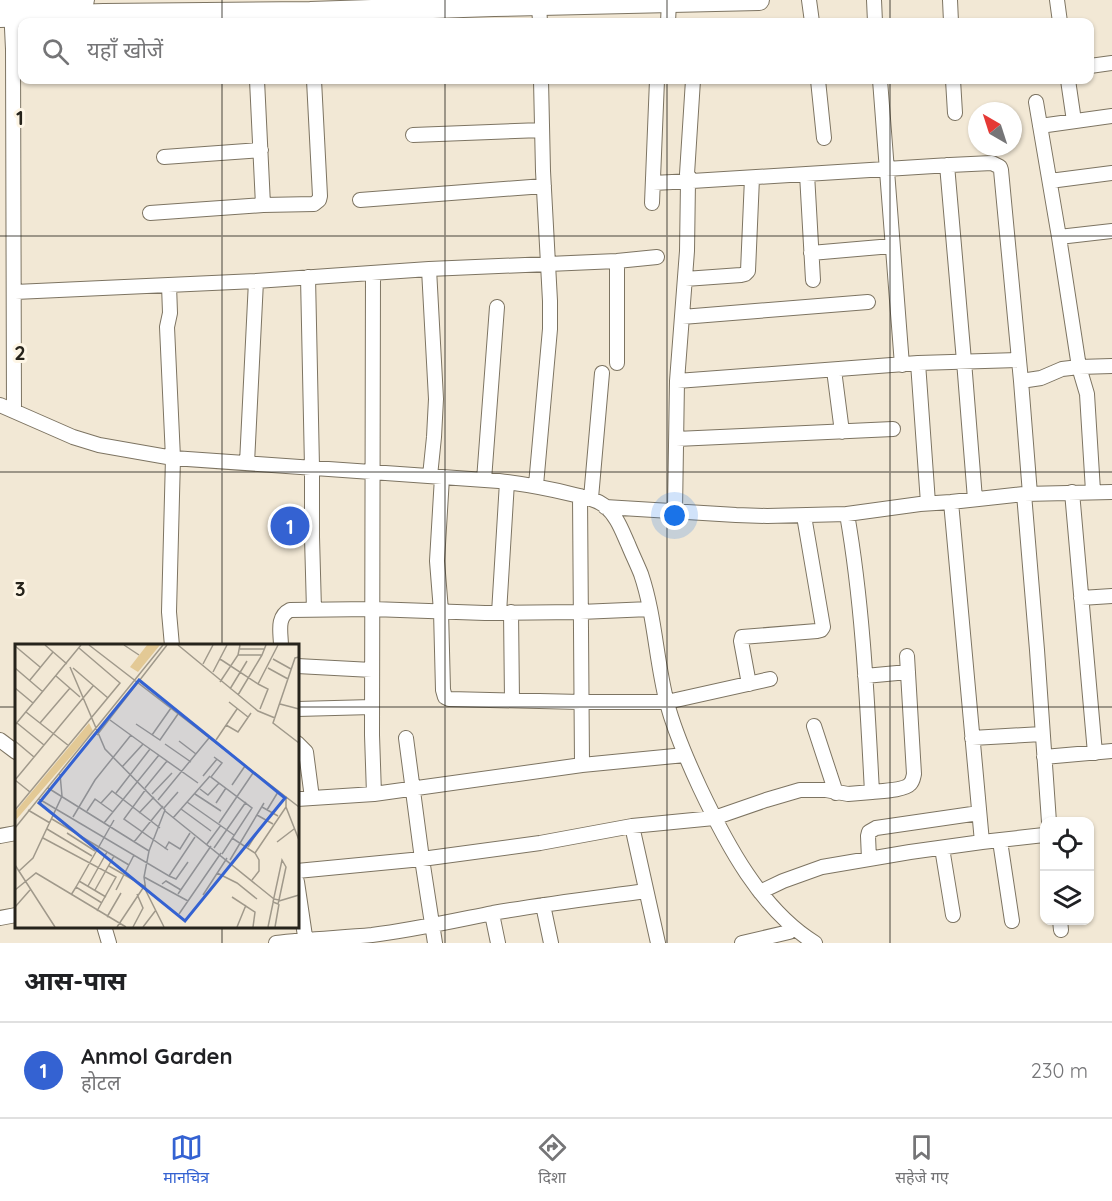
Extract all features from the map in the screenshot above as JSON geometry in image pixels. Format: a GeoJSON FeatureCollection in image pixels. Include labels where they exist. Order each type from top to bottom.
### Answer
{"type":"FeatureCollection","features":[{"type":"Feature","properties":{"kind":"highway"},"geometry":{"type":"LineString","coordinates":[[7,8],[64,0],[84,0]]}},
{"type":"Feature","properties":{"kind":"highway"},"geometry":{"type":"LineString","coordinates":[[7,8],[190,7],[253,18],[540,14],[669,2],[759,0]]}},
{"type":"Feature","properties":{"kind":"street"},"geometry":{"type":"LineString","coordinates":[[809,0],[811,18]]}},
{"type":"Feature","properties":{"kind":"street"},"geometry":{"type":"LineString","coordinates":[[874,0],[876,18]]}},
{"type":"Feature","properties":{"kind":"street"},"geometry":{"type":"LineString","coordinates":[[950,0],[951,18]]}},
{"type":"Feature","properties":{"kind":"street"},"geometry":{"type":"LineString","coordinates":[[1057,0],[1059,18]]}},
{"type":"Feature","properties":{"kind":"street"},"geometry":{"type":"LineString","coordinates":[[668,18],[669,2]]}},
{"type":"Feature","properties":{"kind":"street"},"geometry":{"type":"LineString","coordinates":[[7,8],[14,60],[14,410]]}},
{"type":"Feature","properties":{"kind":"street"},"geometry":{"type":"LineString","coordinates":[[1094,65],[1112,63]]}},
{"type":"Feature","properties":{"kind":"street"},"geometry":{"type":"LineString","coordinates":[[257,84],[263,205]]}},
{"type":"Feature","properties":{"kind":"street"},"geometry":{"type":"LineString","coordinates":[[150,213],[314,204],[320,196],[314,84]]}},
{"type":"Feature","properties":{"kind":"street"},"geometry":{"type":"LineString","coordinates":[[536,485],[550,329],[541,84]]}},
{"type":"Feature","properties":{"kind":"street"},"geometry":{"type":"LineString","coordinates":[[652,203],[657,84]]}},
{"type":"Feature","properties":{"kind":"street"},"geometry":{"type":"LineString","coordinates":[[675,511],[677,381],[687,251],[690,181],[687,174],[693,84]]}},
{"type":"Feature","properties":{"kind":"street"},"geometry":{"type":"LineString","coordinates":[[818,84],[824,138]]}},
{"type":"Feature","properties":{"kind":"street"},"geometry":{"type":"LineString","coordinates":[[880,84],[902,365]]}},
{"type":"Feature","properties":{"kind":"street"},"geometry":{"type":"LineString","coordinates":[[953,84],[955,113]]}},
{"type":"Feature","properties":{"kind":"street"},"geometry":{"type":"LineString","coordinates":[[1069,84],[1074,121]]}},
{"type":"Feature","properties":{"kind":"street"},"geometry":{"type":"LineString","coordinates":[[1036,102],[1079,367],[1087,393],[1093,491]]}},
{"type":"Feature","properties":{"kind":"street"},"geometry":{"type":"LineString","coordinates":[[1040,126],[1112,116]]}},
{"type":"Feature","properties":{"kind":"street"},"geometry":{"type":"LineString","coordinates":[[413,135],[542,130]]}},
{"type":"Feature","properties":{"kind":"street"},"geometry":{"type":"LineString","coordinates":[[164,157],[261,150]]}},
{"type":"Feature","properties":{"kind":"street"},"geometry":{"type":"LineString","coordinates":[[653,183],[947,165],[992,164],[997,165],[1001,170],[1021,381],[1049,817]]}},
{"type":"Feature","properties":{"kind":"street"},"geometry":{"type":"LineString","coordinates":[[947,165],[975,499]]}},
{"type":"Feature","properties":{"kind":"street"},"geometry":{"type":"LineString","coordinates":[[1050,181],[1112,173]]}},
{"type":"Feature","properties":{"kind":"street"},"geometry":{"type":"LineString","coordinates":[[807,174],[813,280]]}},
{"type":"Feature","properties":{"kind":"street"},"geometry":{"type":"LineString","coordinates":[[685,279],[741,275],[748,271],[752,178]]}},
{"type":"Feature","properties":{"kind":"street"},"geometry":{"type":"LineString","coordinates":[[360,200],[544,186]]}},
{"type":"Feature","properties":{"kind":"street"},"geometry":{"type":"LineString","coordinates":[[1059,237],[1112,231]]}},
{"type":"Feature","properties":{"kind":"street"},"geometry":{"type":"LineString","coordinates":[[811,253],[892,246]]}},
{"type":"Feature","properties":{"kind":"street"},"geometry":{"type":"LineString","coordinates":[[15,292],[256,281],[657,257]]}},
{"type":"Feature","properties":{"kind":"street"},"geometry":{"type":"LineString","coordinates":[[617,261],[617,363]]}},
{"type":"Feature","properties":{"kind":"street"},"geometry":{"type":"LineString","coordinates":[[429,269],[436,399],[437,561],[445,697],[453,700],[667,702],[770,679]]}},
{"type":"Feature","properties":{"kind":"street"},"geometry":{"type":"LineString","coordinates":[[373,273],[372,707],[375,794]]}},
{"type":"Feature","properties":{"kind":"street"},"geometry":{"type":"LineString","coordinates":[[308,277],[314,610]]}},
{"type":"Feature","properties":{"kind":"street"},"geometry":{"type":"LineString","coordinates":[[247,463],[256,281]]}},
{"type":"Feature","properties":{"kind":"street"},"geometry":{"type":"LineString","coordinates":[[169,285],[170,313],[167,327],[173,458],[169,612],[172,644]]}},
{"type":"Feature","properties":{"kind":"street"},"geometry":{"type":"LineString","coordinates":[[682,317],[868,302]]}},
{"type":"Feature","properties":{"kind":"street"},"geometry":{"type":"LineString","coordinates":[[484,480],[497,307]]}},
{"type":"Feature","properties":{"kind":"street"},"geometry":{"type":"LineString","coordinates":[[677,381],[918,363],[1019,360]]}},
{"type":"Feature","properties":{"kind":"street"},"geometry":{"type":"LineString","coordinates":[[918,363],[928,503]]}},
{"type":"Feature","properties":{"kind":"street"},"geometry":{"type":"LineString","coordinates":[[1021,381],[1041,378],[1062,369],[1112,366]]}},
{"type":"Feature","properties":{"kind":"street"},"geometry":{"type":"LineString","coordinates":[[834,370],[842,432]]}},
{"type":"Feature","properties":{"kind":"street"},"geometry":{"type":"LineString","coordinates":[[582,765],[580,612],[586,497],[602,373]]}},
{"type":"Feature","properties":{"kind":"street"},"geometry":{"type":"LineString","coordinates":[[0,405],[73,437],[99,445],[173,458],[536,485],[586,497],[605,507],[618,521],[641,574],[650,609],[667,702],[685,755],[714,818],[760,892],[780,915],[789,934]]}},
{"type":"Feature","properties":{"kind":"street"},"geometry":{"type":"LineString","coordinates":[[676,439],[893,429]]}},
{"type":"Feature","properties":{"kind":"street"},"geometry":{"type":"LineString","coordinates":[[507,482],[505,613],[512,700]]}},
{"type":"Feature","properties":{"kind":"street"},"geometry":{"type":"LineString","coordinates":[[1072,492],[1095,753]]}},
{"type":"Feature","properties":{"kind":"street"},"geometry":{"type":"LineString","coordinates":[[605,507],[736,515],[804,516],[847,514],[928,503],[1027,494],[1112,492]]}},
{"type":"Feature","properties":{"kind":"street"},"geometry":{"type":"LineString","coordinates":[[951,502],[982,842]]}},
{"type":"Feature","properties":{"kind":"street"},"geometry":{"type":"LineString","coordinates":[[847,514],[859,597],[872,792]]}},
{"type":"Feature","properties":{"kind":"street"},"geometry":{"type":"LineString","coordinates":[[749,684],[742,637],[817,631],[823,627],[804,516]]}},
{"type":"Feature","properties":{"kind":"street"},"geometry":{"type":"LineString","coordinates":[[1081,598],[1112,596]]}},
{"type":"Feature","properties":{"kind":"street"},"geometry":{"type":"LineString","coordinates":[[281,644],[281,621],[284,614],[291,610],[372,609],[505,613],[650,609]]}},
{"type":"Feature","properties":{"kind":"street"},"geometry":{"type":"LineString","coordinates":[[298,871],[422,859],[540,843],[633,826],[714,818],[800,790],[826,790],[848,794],[904,788],[913,780],[914,774],[907,656]]}},
{"type":"Feature","properties":{"kind":"street"},"geometry":{"type":"LineString","coordinates":[[298,666],[372,670]]}},
{"type":"Feature","properties":{"kind":"street"},"geometry":{"type":"LineString","coordinates":[[865,676],[908,672]]}},
{"type":"Feature","properties":{"kind":"street"},"geometry":{"type":"LineString","coordinates":[[298,709],[372,707]]}},
{"type":"Feature","properties":{"kind":"street"},"geometry":{"type":"LineString","coordinates":[[814,726],[836,793]]}},
{"type":"Feature","properties":{"kind":"street"},"geometry":{"type":"LineString","coordinates":[[972,738],[1042,734]]}},
{"type":"Feature","properties":{"kind":"street"},"geometry":{"type":"LineString","coordinates":[[406,738],[435,943]]}},
{"type":"Feature","properties":{"kind":"street"},"geometry":{"type":"LineString","coordinates":[[0,740],[15,751]]}},
{"type":"Feature","properties":{"kind":"street"},"geometry":{"type":"LineString","coordinates":[[298,744],[307,754],[312,798]]}},
{"type":"Feature","properties":{"kind":"street"},"geometry":{"type":"LineString","coordinates":[[1044,757],[1112,751]]}},
{"type":"Feature","properties":{"kind":"street"},"geometry":{"type":"LineString","coordinates":[[298,799],[375,794],[582,765],[685,755]]}},
{"type":"Feature","properties":{"kind":"street"},"geometry":{"type":"LineString","coordinates":[[869,859],[868,836],[869,832],[876,828],[979,813]]}},
{"type":"Feature","properties":{"kind":"street"},"geometry":{"type":"LineString","coordinates":[[633,826],[658,943]]}},
{"type":"Feature","properties":{"kind":"street"},"geometry":{"type":"LineString","coordinates":[[0,836],[15,833]]}},
{"type":"Feature","properties":{"kind":"street"},"geometry":{"type":"LineString","coordinates":[[760,892],[822,867],[982,842],[1040,836]]}},
{"type":"Feature","properties":{"kind":"street"},"geometry":{"type":"LineString","coordinates":[[1000,841],[1012,921]]}},
{"type":"Feature","properties":{"kind":"street"},"geometry":{"type":"LineString","coordinates":[[942,848],[953,915]]}},
{"type":"Feature","properties":{"kind":"street"},"geometry":{"type":"LineString","coordinates":[[298,889],[306,941]]}},
{"type":"Feature","properties":{"kind":"street"},"geometry":{"type":"LineString","coordinates":[[276,943],[372,935],[543,905],[646,891]]}},
{"type":"Feature","properties":{"kind":"street"},"geometry":{"type":"LineString","coordinates":[[543,905],[551,943]]}},
{"type":"Feature","properties":{"kind":"street"},"geometry":{"type":"LineString","coordinates":[[492,914],[498,943]]}},
{"type":"Feature","properties":{"kind":"street"},"geometry":{"type":"LineString","coordinates":[[0,918],[15,915]]}},
{"type":"Feature","properties":{"kind":"street"},"geometry":{"type":"LineString","coordinates":[[105,928],[110,943]]}},
{"type":"Feature","properties":{"kind":"street"},"geometry":{"type":"LineString","coordinates":[[742,943],[789,934],[815,943]]}},
{"type":"Feature","properties":{"kind":"place","name":"Anmol Garden"},"geometry":{"type":"Point","coordinates":[290,526]}}]}
